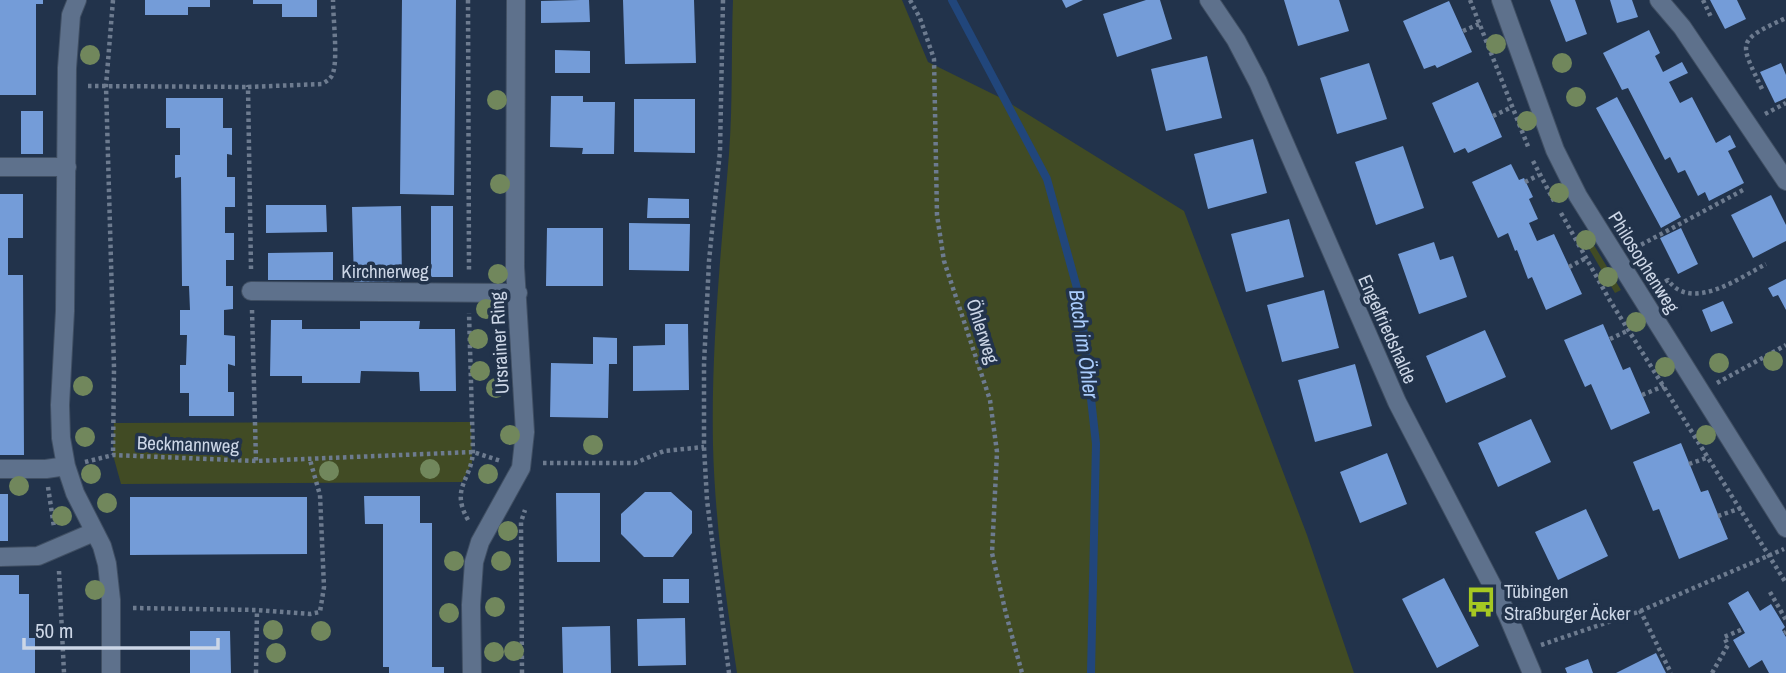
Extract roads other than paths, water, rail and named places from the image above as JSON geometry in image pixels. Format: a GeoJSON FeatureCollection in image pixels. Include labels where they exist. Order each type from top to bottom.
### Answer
{"type":"FeatureCollection","features":[{"type":"Feature","properties":{"kind":"street"},"geometry":{"type":"LineString","coordinates":[[77,0],[71,15],[68,37],[61,438],[75,493],[103,546],[107,564],[111,608],[111,673]]}},
{"type":"Feature","properties":{"kind":"street","name":"Ursrainer Ring"},"geometry":{"type":"LineString","coordinates":[[472,673],[471,605],[474,562],[480,542],[521,468],[525,432],[515,267],[516,0]]}},
{"type":"Feature","properties":{"kind":"street","name":"Engelfriedshalde"},"geometry":{"type":"LineString","coordinates":[[1209,0],[1236,40],[1258,82],[1396,402],[1502,603],[1532,673]]}},
{"type":"Feature","properties":{"kind":"street","name":"Philosophenweg"},"geometry":{"type":"LineString","coordinates":[[1501,0],[1555,150],[1578,195],[1786,528]]}},
{"type":"Feature","properties":{"kind":"street"},"geometry":{"type":"LineString","coordinates":[[1659,0],[1682,27],[1786,181]]}},
{"type":"Feature","properties":{"kind":"street"},"geometry":{"type":"LineString","coordinates":[[0,167],[66,167]]}},
{"type":"Feature","properties":{"kind":"street","name":"Kirchnerweg"},"geometry":{"type":"LineString","coordinates":[[251,291],[518,293]]}},
{"type":"Feature","properties":{"kind":"street"},"geometry":{"type":"LineString","coordinates":[[0,469],[66,466]]}},
{"type":"Feature","properties":{"kind":"street"},"geometry":{"type":"LineString","coordinates":[[0,557],[38,556],[94,532]]}},
{"type":"Feature","properties":{"kind":"waterway","name":"Bach im Öhler"},"geometry":{"type":"LineString","coordinates":[[952,0],[1047,179],[1080,299],[1096,444],[1091,673]]}},
{"type":"Feature","properties":{"kind":"place","name":"Tübingen Straßburger Äcker"},"geometry":{"type":"Point","coordinates":[1481,602]}}]}
